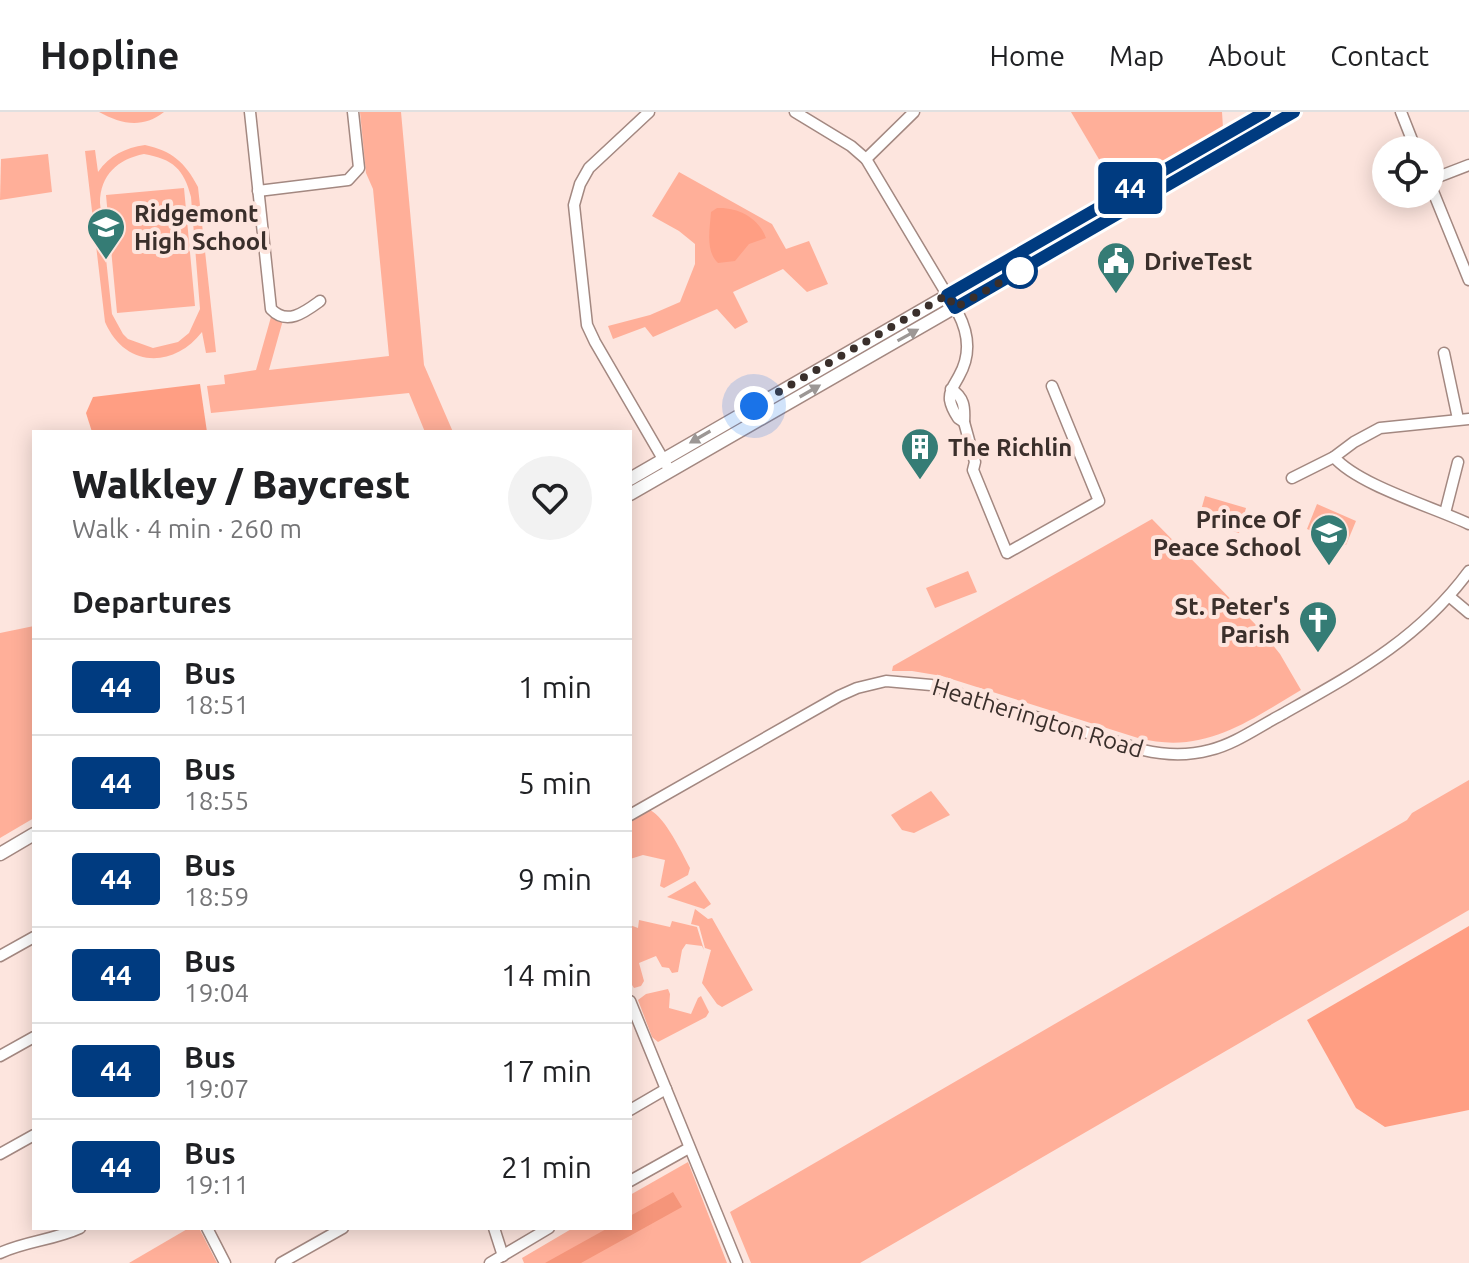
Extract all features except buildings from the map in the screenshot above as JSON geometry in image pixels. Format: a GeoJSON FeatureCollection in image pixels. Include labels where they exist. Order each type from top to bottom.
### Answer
{"type":"FeatureCollection","features":[{"type":"Feature","properties":{"kind":"main road"},"geometry":{"type":"LineString","coordinates":[[632,478],[1265,112]]}},
{"type":"Feature","properties":{"kind":"main road"},"geometry":{"type":"LineString","coordinates":[[632,493],[1294,112]]}},
{"type":"Feature","properties":{"kind":"main road"},"geometry":{"type":"LineString","coordinates":[[0,854],[32,838]]}},
{"type":"Feature","properties":{"kind":"street"},"geometry":{"type":"LineString","coordinates":[[250,112],[271,309],[283,317],[301,315],[320,301]]}},
{"type":"Feature","properties":{"kind":"street"},"geometry":{"type":"LineString","coordinates":[[258,191],[348,180],[359,168],[353,112]]}},
{"type":"Feature","properties":{"kind":"street"},"geometry":{"type":"LineString","coordinates":[[649,112],[589,168],[574,205],[587,325],[670,471]]}},
{"type":"Feature","properties":{"kind":"street"},"geometry":{"type":"LineString","coordinates":[[795,112],[851,146],[866,159],[955,308],[967,333],[967,353],[951,389],[952,408],[964,422],[975,462],[973,470],[1007,553],[1099,501],[1052,386]]}},
{"type":"Feature","properties":{"kind":"street"},"geometry":{"type":"LineString","coordinates":[[866,159],[914,112]]}},
{"type":"Feature","properties":{"kind":"street"},"geometry":{"type":"LineString","coordinates":[[1401,112],[1410,136]]}},
{"type":"Feature","properties":{"kind":"street"},"geometry":{"type":"LineString","coordinates":[[1444,176],[1469,165]]}},
{"type":"Feature","properties":{"kind":"street"},"geometry":{"type":"LineString","coordinates":[[1440,208],[1469,280]]}},
{"type":"Feature","properties":{"kind":"street"},"geometry":{"type":"LineString","coordinates":[[1292,478],[1334,457],[1380,428],[1464,419],[1444,353]]}},
{"type":"Feature","properties":{"kind":"street"},"geometry":{"type":"LineString","coordinates":[[1334,457],[1343,467],[1469,524]]}},
{"type":"Feature","properties":{"kind":"street"},"geometry":{"type":"LineString","coordinates":[[1445,513],[1458,462]]}},
{"type":"Feature","properties":{"kind":"street","name":"Heatherington Road"},"geometry":{"type":"LineString","coordinates":[[632,814],[839,696],[867,684],[886,681],[931,685],[1143,750],[1169,754],[1208,751],[1226,745],[1377,658],[1419,628],[1450,597],[1469,571]]}},
{"type":"Feature","properties":{"kind":"street"},"geometry":{"type":"LineString","coordinates":[[1450,597],[1469,613]]}},
{"type":"Feature","properties":{"kind":"street"},"geometry":{"type":"LineString","coordinates":[[0,956],[32,938]]}},
{"type":"Feature","properties":{"kind":"street"},"geometry":{"type":"LineString","coordinates":[[632,1007],[737,1263]]}},
{"type":"Feature","properties":{"kind":"street"},"geometry":{"type":"LineString","coordinates":[[0,1056],[32,1038]]}},
{"type":"Feature","properties":{"kind":"street"},"geometry":{"type":"LineString","coordinates":[[632,1109],[666,1089]]}},
{"type":"Feature","properties":{"kind":"street"},"geometry":{"type":"LineString","coordinates":[[0,1154],[32,1136]]}},
{"type":"Feature","properties":{"kind":"street"},"geometry":{"type":"LineString","coordinates":[[632,1180],[689,1148]]}},
{"type":"Feature","properties":{"kind":"street"},"geometry":{"type":"LineString","coordinates":[[0,1253],[19,1244],[75,1230]]}},
{"type":"Feature","properties":{"kind":"street"},"geometry":{"type":"LineString","coordinates":[[208,1230],[225,1263]]}},
{"type":"Feature","properties":{"kind":"street"},"geometry":{"type":"LineString","coordinates":[[281,1263],[339,1230]]}},
{"type":"Feature","properties":{"kind":"street"},"geometry":{"type":"LineString","coordinates":[[495,1230],[503,1256]]}},
{"type":"Feature","properties":{"kind":"street"},"geometry":{"type":"LineString","coordinates":[[490,1263],[546,1230]]}},
{"type":"Feature","properties":{"kind":"shaded area"},"geometry":{"type":"Polygon","coordinates":[[[99,112],[164,112],[148,121],[132,123],[99,112]]]}},
{"type":"Feature","properties":{"kind":"shaded area"},"geometry":{"type":"Polygon","coordinates":[[[360,112],[401,112],[424,365],[452,430],[424,430],[409,393],[211,413],[207,386],[225,384],[224,375],[256,370],[271,317],[283,320],[269,370],[389,356],[373,189],[366,173],[360,112]]]}},
{"type":"Feature","properties":{"kind":"shaded area"},"geometry":{"type":"Polygon","coordinates":[[[1071,112],[1222,112],[1223,128],[1116,188],[1071,112]]]}},
{"type":"Feature","properties":{"kind":"shaded area"},"geometry":{"type":"Polygon","coordinates":[[[145,145],[170,154],[183,164],[198,187],[216,352],[206,353],[202,332],[177,353],[150,358],[137,355],[114,337],[105,322],[85,151],[95,150],[98,172],[125,150],[145,145]],[[144,154],[126,160],[112,170],[103,184],[100,203],[112,314],[128,339],[153,348],[178,342],[189,333],[200,309],[188,187],[181,172],[170,162],[144,154]]]}},
{"type":"Feature","properties":{"kind":"shaded area"},"geometry":{"type":"Polygon","coordinates":[[[48,154],[52,192],[0,200],[1,159],[48,154]]]}},
{"type":"Feature","properties":{"kind":"shaded area"},"geometry":{"type":"Polygon","coordinates":[[[679,172],[772,224],[786,249],[809,241],[828,284],[807,292],[783,269],[733,292],[748,322],[735,329],[717,309],[653,337],[645,327],[613,339],[608,326],[650,315],[680,302],[695,264],[695,244],[652,216],[679,172]]]}},
{"type":"Feature","properties":{"kind":"shaded area"},"geometry":{"type":"Polygon","coordinates":[[[184,188],[195,306],[117,313],[106,195],[184,188]]]}},
{"type":"Feature","properties":{"kind":"shaded area"},"geometry":{"type":"Polygon","coordinates":[[[717,208],[733,209],[747,215],[766,238],[749,244],[735,261],[718,263],[711,252],[709,239],[711,212],[717,208]]]}},
{"type":"Feature","properties":{"kind":"shaded area"},"geometry":{"type":"Polygon","coordinates":[[[200,384],[207,430],[91,430],[86,413],[93,397],[200,384]]]}},
{"type":"Feature","properties":{"kind":"shaded area"},"geometry":{"type":"Polygon","coordinates":[[[1205,496],[1246,508],[1239,533],[1198,521],[1205,496]]]}},
{"type":"Feature","properties":{"kind":"shaded area"},"geometry":{"type":"Polygon","coordinates":[[[1317,504],[1356,521],[1346,545],[1307,529],[1317,504]]]}},
{"type":"Feature","properties":{"kind":"shaded area"},"geometry":{"type":"Polygon","coordinates":[[[1152,519],[1259,628],[1280,654],[1301,690],[1224,732],[1204,739],[1162,742],[1138,738],[942,676],[892,671],[893,666],[1152,519]]]}},
{"type":"Feature","properties":{"kind":"shaded area"},"geometry":{"type":"Polygon","coordinates":[[[968,571],[977,592],[935,608],[926,588],[968,571]]]}},
{"type":"Feature","properties":{"kind":"shaded area"},"geometry":{"type":"Polygon","coordinates":[[[32,626],[32,819],[0,838],[0,633],[32,626]]]}},
{"type":"Feature","properties":{"kind":"shaded area"},"geometry":{"type":"Polygon","coordinates":[[[1469,780],[1469,910],[860,1263],[751,1263],[730,1212],[1407,820],[1412,813],[1469,780]]]}},
{"type":"Feature","properties":{"kind":"shaded area"},"geometry":{"type":"Polygon","coordinates":[[[931,791],[950,815],[914,833],[902,830],[891,815],[931,791]]]}},
{"type":"Feature","properties":{"kind":"shaded area"},"geometry":{"type":"Polygon","coordinates":[[[650,810],[656,814],[678,845],[690,868],[688,875],[664,888],[660,886],[665,860],[643,855],[632,858],[632,821],[650,810]]]}},
{"type":"Feature","properties":{"kind":"shaded area"},"geometry":{"type":"Polygon","coordinates":[[[695,881],[711,904],[704,909],[667,897],[695,881]]]}},
{"type":"Feature","properties":{"kind":"shaded area"},"geometry":{"type":"Polygon","coordinates":[[[695,909],[708,919],[712,918],[753,990],[722,1007],[702,983],[711,950],[705,948],[699,926],[691,924],[695,909]]]}},
{"type":"Feature","properties":{"kind":"shaded area"},"geometry":{"type":"Polygon","coordinates":[[[639,920],[670,927],[672,921],[697,927],[704,950],[702,946],[686,944],[678,972],[672,973],[669,968],[662,967],[656,956],[639,963],[644,981],[634,988],[632,926],[638,928],[639,920]]]}},
{"type":"Feature","properties":{"kind":"shaded area"},"geometry":{"type":"Polygon","coordinates":[[[1469,926],[1469,1110],[1385,1127],[1356,1108],[1307,1020],[1469,926]]]}},
{"type":"Feature","properties":{"kind":"shaded area"},"geometry":{"type":"Polygon","coordinates":[[[668,989],[669,1008],[691,1014],[701,996],[709,1012],[706,1017],[658,1042],[652,1037],[638,1000],[646,994],[668,989]]]}},
{"type":"Feature","properties":{"kind":"shaded area"},"geometry":{"type":"Polygon","coordinates":[[[688,1162],[727,1263],[524,1263],[522,1258],[570,1230],[632,1230],[632,1194],[688,1162]]]}},
{"type":"Feature","properties":{"kind":"shaded area"},"geometry":{"type":"Polygon","coordinates":[[[673,1192],[682,1207],[581,1263],[545,1263],[604,1230],[632,1230],[632,1215],[673,1192]]]}},
{"type":"Feature","properties":{"kind":"shaded area"},"geometry":{"type":"Polygon","coordinates":[[[186,1230],[200,1230],[217,1263],[129,1263],[186,1230]]]}},
{"type":"Feature","properties":{"kind":"bus line","name":"44"},"geometry":{"type":"LineString","coordinates":[[1265,112],[947,295],[955,308],[1294,112]]}},
{"type":"Feature","properties":{"kind":"place","name":"Ridgemont High School"},"geometry":{"type":"Point","coordinates":[106,261]}},
{"type":"Feature","properties":{"kind":"place","name":"DriveTest"},"geometry":{"type":"Point","coordinates":[1116,295]}},
{"type":"Feature","properties":{"kind":"place","name":"The Richlin"},"geometry":{"type":"Point","coordinates":[920,481]}},
{"type":"Feature","properties":{"kind":"place","name":"Prince Of Peace School"},"geometry":{"type":"Point","coordinates":[1329,567]}},
{"type":"Feature","properties":{"kind":"place","name":"St. Peter's Parish"},"geometry":{"type":"Point","coordinates":[1318,654]}},
{"type":"Feature","properties":{"kind":"route"},"geometry":{"type":"LineString","coordinates":[[754,406],[947,295],[955,308],[1020,271]]}}]}
